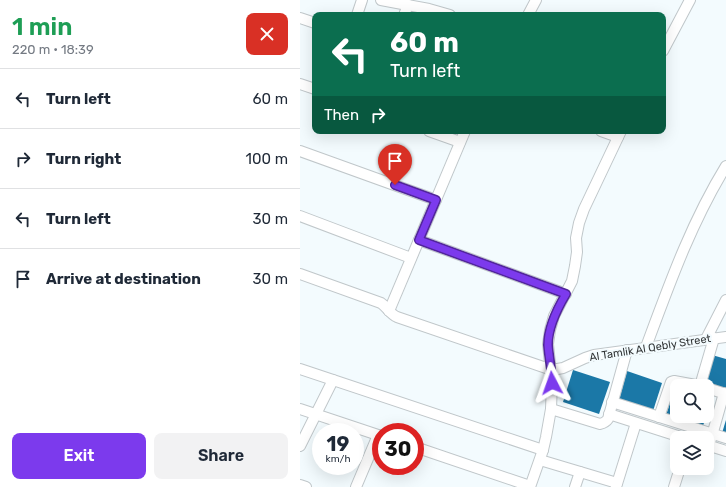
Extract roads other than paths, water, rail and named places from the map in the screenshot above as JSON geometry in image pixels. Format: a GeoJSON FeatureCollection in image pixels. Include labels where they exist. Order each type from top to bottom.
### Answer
{"type":"FeatureCollection","features":[{"type":"Feature","properties":{"kind":"street"},"geometry":{"type":"LineString","coordinates":[[357,12],[362,0]]}},
{"type":"Feature","properties":{"kind":"street"},"geometry":{"type":"LineString","coordinates":[[381,0],[429,8],[441,12]]}},
{"type":"Feature","properties":{"kind":"street"},"geometry":{"type":"LineString","coordinates":[[666,45],[690,0]]}},
{"type":"Feature","properties":{"kind":"street"},"geometry":{"type":"LineString","coordinates":[[529,12],[533,1]]}},
{"type":"Feature","properties":{"kind":"street"},"geometry":{"type":"LineString","coordinates":[[405,12],[408,5]]}},
{"type":"Feature","properties":{"kind":"street"},"geometry":{"type":"LineString","coordinates":[[300,18],[312,22]]}},
{"type":"Feature","properties":{"kind":"street"},"geometry":{"type":"LineString","coordinates":[[300,84],[312,89]]}},
{"type":"Feature","properties":{"kind":"street"},"geometry":{"type":"LineString","coordinates":[[437,134],[460,142]]}},
{"type":"Feature","properties":{"kind":"street"},"geometry":{"type":"LineString","coordinates":[[389,311],[464,134]]}},
{"type":"Feature","properties":{"kind":"street"},"geometry":{"type":"LineString","coordinates":[[424,450],[530,487],[548,430],[551,409],[552,370],[548,344],[550,330],[554,316],[572,281],[577,252],[576,238],[579,223],[619,134]]}},
{"type":"Feature","properties":{"kind":"street"},"geometry":{"type":"LineString","coordinates":[[300,151],[436,200]]}},
{"type":"Feature","properties":{"kind":"street"},"geometry":{"type":"LineString","coordinates":[[646,347],[692,230],[726,166]]}},
{"type":"Feature","properties":{"kind":"street"},"geometry":{"type":"LineString","coordinates":[[300,216],[411,258]]}},
{"type":"Feature","properties":{"kind":"street"},"geometry":{"type":"LineString","coordinates":[[419,240],[566,294]]}},
{"type":"Feature","properties":{"kind":"street"},"geometry":{"type":"LineString","coordinates":[[300,274],[378,302],[397,317],[552,370]]}},
{"type":"Feature","properties":{"kind":"street"},"geometry":{"type":"LineString","coordinates":[[702,379],[710,339],[726,300]]}},
{"type":"Feature","properties":{"kind":"street","name":"Al Tamlik Al Qebly Street"},"geometry":{"type":"LineString","coordinates":[[552,370],[563,368],[594,355],[726,337]]}},
{"type":"Feature","properties":{"kind":"street"},"geometry":{"type":"LineString","coordinates":[[551,409],[600,424],[606,422],[627,350]]}},
{"type":"Feature","properties":{"kind":"street"},"geometry":{"type":"LineString","coordinates":[[300,369],[541,455],[580,472],[617,485],[636,423]]}},
{"type":"Feature","properties":{"kind":"street"},"geometry":{"type":"LineString","coordinates":[[300,446],[333,380]]}},
{"type":"Feature","properties":{"kind":"street"},"geometry":{"type":"LineString","coordinates":[[659,416],[670,385]]}},
{"type":"Feature","properties":{"kind":"street"},"geometry":{"type":"LineString","coordinates":[[714,390],[725,393],[714,431]]}},
{"type":"Feature","properties":{"kind":"street"},"geometry":{"type":"LineString","coordinates":[[612,402],[704,431]]}},
{"type":"Feature","properties":{"kind":"street"},"geometry":{"type":"LineString","coordinates":[[300,409],[372,432]]}},
{"type":"Feature","properties":{"kind":"street"},"geometry":{"type":"LineString","coordinates":[[609,414],[670,434]]}},
{"type":"Feature","properties":{"kind":"street"},"geometry":{"type":"LineString","coordinates":[[691,431],[692,427]]}},
{"type":"Feature","properties":{"kind":"street"},"geometry":{"type":"LineString","coordinates":[[714,434],[726,438]]}},
{"type":"Feature","properties":{"kind":"street"},"geometry":{"type":"LineString","coordinates":[[714,448],[726,451]]}},
{"type":"Feature","properties":{"kind":"street"},"geometry":{"type":"LineString","coordinates":[[356,487],[372,452]]}},
{"type":"Feature","properties":{"kind":"street"},"geometry":{"type":"LineString","coordinates":[[574,487],[580,472]]}},
{"type":"Feature","properties":{"kind":"street"},"geometry":{"type":"LineString","coordinates":[[674,487],[678,475]]}},
{"type":"Feature","properties":{"kind":"street"},"geometry":{"type":"LineString","coordinates":[[300,485],[306,487]]}}]}
